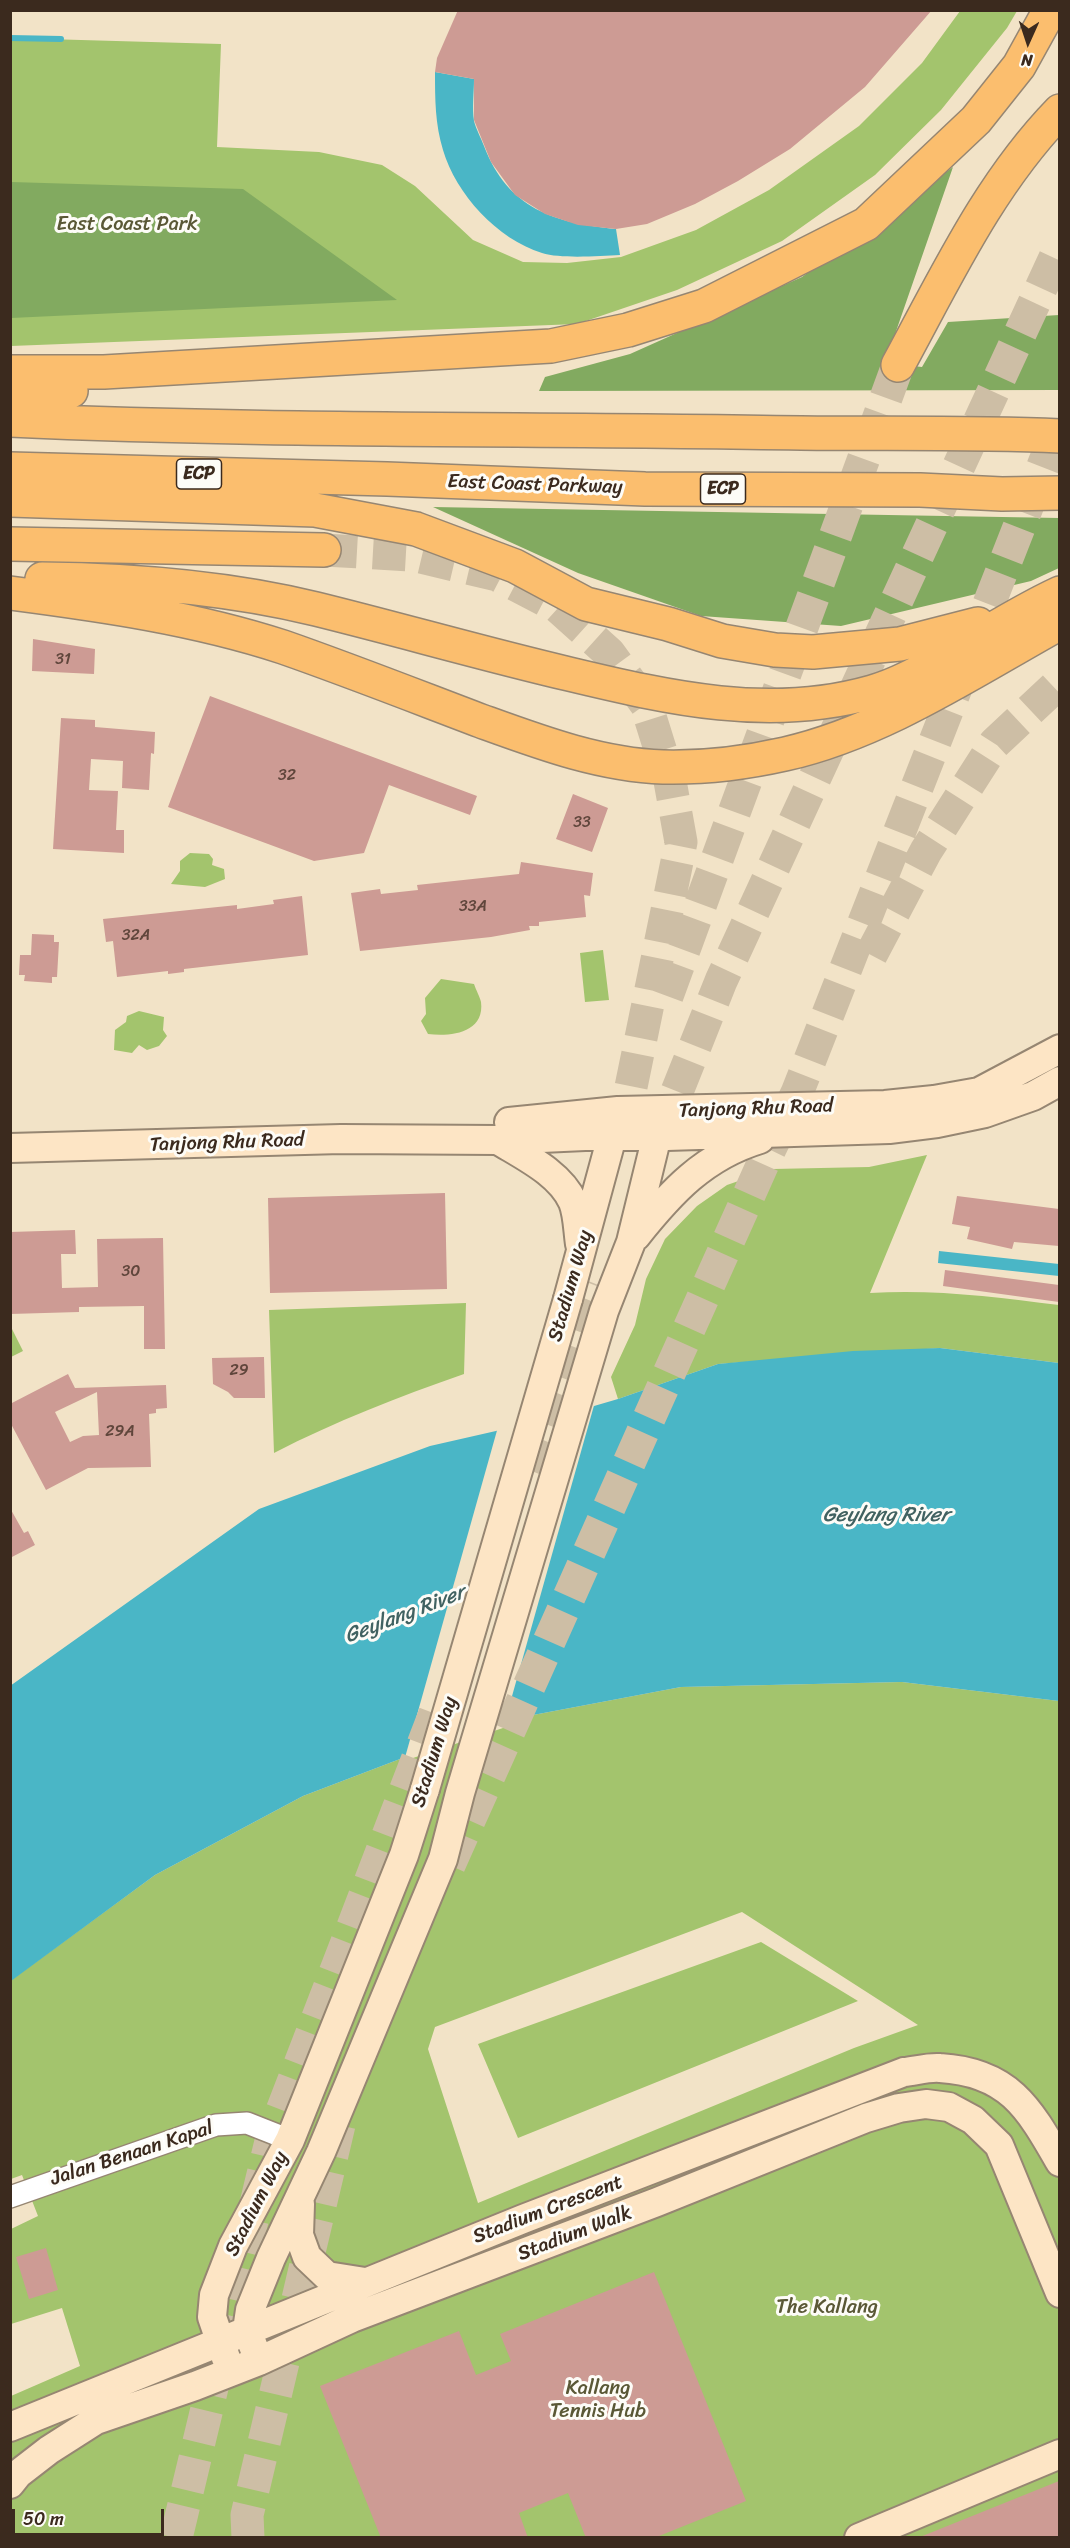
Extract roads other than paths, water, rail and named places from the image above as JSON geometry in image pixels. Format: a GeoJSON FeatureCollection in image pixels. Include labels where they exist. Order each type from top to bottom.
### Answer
{"type":"FeatureCollection","features":[{"type":"Feature","properties":{"kind":"highway"},"geometry":{"type":"LineString","coordinates":[[10,372],[105,372],[551,346],[628,330],[704,306],[866,224],[976,120],[1019,66],[1050,10]]}},
{"type":"Feature","properties":{"kind":"highway"},"geometry":{"type":"LineString","coordinates":[[898,365],[980,214],[1021,155],[1059,111]]}},
{"type":"Feature","properties":{"kind":"highway"},"geometry":{"type":"LineString","coordinates":[[10,397],[143,387],[450,372],[506,365],[551,346]]}},
{"type":"Feature","properties":{"kind":"highway"},"geometry":{"type":"LineString","coordinates":[[1002,433],[1038,420],[1059,418]]}},
{"type":"Feature","properties":{"kind":"highway"},"geometry":{"type":"LineString","coordinates":[[10,420],[159,427],[1002,433],[1059,436]]}},
{"type":"Feature","properties":{"kind":"highway","name":"East Coast Parkway"},"geometry":{"type":"LineString","coordinates":[[10,470],[387,479],[645,489],[1059,493]]}},
{"type":"Feature","properties":{"kind":"highway"},"geometry":{"type":"LineString","coordinates":[[10,500],[315,510],[416,529],[515,566],[586,604],[668,624],[722,641],[775,650],[813,652],[900,644],[1054,606]]}},
{"type":"Feature","properties":{"kind":"highway"},"geometry":{"type":"LineString","coordinates":[[10,544],[324,550]]}},
{"type":"Feature","properties":{"kind":"highway"},"geometry":{"type":"LineString","coordinates":[[10,579],[101,580],[248,594],[316,609],[622,687],[685,700],[767,707],[806,705],[843,699],[902,682],[1054,606]]}},
{"type":"Feature","properties":{"kind":"highway"},"geometry":{"type":"LineString","coordinates":[[10,593],[165,616],[225,632],[281,647],[539,742],[622,762],[662,767],[739,763],[786,754],[833,740],[885,720],[1054,606]]}},
{"type":"Feature","properties":{"kind":"street","name":"Tanjong Rhu Road"},"geometry":{"type":"LineString","coordinates":[[660,1124],[885,1105],[980,1092],[1059,1049]]}},
{"type":"Feature","properties":{"kind":"street","name":"Tanjong Rhu Road"},"geometry":{"type":"LineString","coordinates":[[444,1139],[486,1124],[660,1124],[781,1132],[889,1129],[937,1123],[986,1113],[1033,1096],[1059,1081]]}},
{"type":"Feature","properties":{"kind":"street","name":"Tanjong Rhu Road"},"geometry":{"type":"LineString","coordinates":[[10,1148],[341,1140],[498,1140],[616,1123]]}},
{"type":"Feature","properties":{"kind":"street","name":"Stadium Way"},"geometry":{"type":"LineString","coordinates":[[232,2371],[212,2317],[214,2295],[233,2246],[290,2140],[404,1855],[582,1252],[616,1123]]}},
{"type":"Feature","properties":{"kind":"street","name":"Stadium Way"},"geometry":{"type":"LineString","coordinates":[[247,2330],[250,2310],[271,2258],[300,2199],[443,1859],[460,1793],[604,1311],[631,1242],[660,1124]]}},
{"type":"Feature","properties":{"kind":"street"},"geometry":{"type":"LineString","coordinates":[[631,1242],[669,1195],[700,1168],[747,1143],[781,1132]]}},
{"type":"Feature","properties":{"kind":"street"},"geometry":{"type":"LineString","coordinates":[[498,1140],[536,1163],[559,1182],[573,1202],[582,1252]]}},
{"type":"Feature","properties":{"kind":"street","name":"Stadium Crescent"},"geometry":{"type":"LineString","coordinates":[[10,2427],[365,2282],[903,2072],[939,2068],[993,2079],[1018,2098],[1037,2122],[1059,2162]]}},
{"type":"Feature","properties":{"kind":"street","name":"Stadium Walk"},"geometry":{"type":"LineString","coordinates":[[10,2484],[18,2474],[49,2450],[96,2420],[259,2361],[352,2318],[646,2206],[866,2118],[899,2108],[926,2104],[949,2107],[973,2120],[999,2145],[1059,2293]]}},
{"type":"Feature","properties":{"kind":"street","name":"Jalan Benaan Kapal"},"geometry":{"type":"LineString","coordinates":[[10,2197],[216,2124],[247,2123],[290,2140]]}},
{"type":"Feature","properties":{"kind":"street"},"geometry":{"type":"LineString","coordinates":[[300,2199],[299,2235],[307,2257],[327,2276],[365,2282]]}},
{"type":"Feature","properties":{"kind":"street"},"geometry":{"type":"LineString","coordinates":[[247,2330],[259,2361]]}},
{"type":"Feature","properties":{"kind":"street"},"geometry":{"type":"LineString","coordinates":[[859,2538],[1059,2454]]}},
{"type":"Feature","properties":{"kind":"water"},"geometry":{"type":"Polygon","coordinates":[[[435,72],[474,79],[474,121],[494,167],[506,185],[536,209],[554,217],[616,229],[620,255],[569,257],[542,253],[509,237],[480,213],[458,183],[443,150],[435,102],[435,72]]]}},
{"type":"Feature","properties":{"kind":"water"},"geometry":{"type":"Polygon","coordinates":[[[939,1251],[1059,1264],[1059,1276],[938,1263],[939,1251]]]}},
{"type":"Feature","properties":{"kind":"water","name":"Geylang River"},"geometry":{"type":"Polygon","coordinates":[[[940,1348],[1059,1363],[1059,1701],[902,1682],[681,1687],[533,1715],[400,1759],[303,1796],[155,1875],[11,1981],[10,1686],[259,1509],[430,1446],[553,1418],[618,1399],[718,1364],[853,1351],[940,1348]]]}},
{"type":"Feature","properties":{"kind":"waterway"},"geometry":{"type":"LineString","coordinates":[[10,38],[61,39]]}},
{"type":"Feature","properties":{"kind":"tunnel"},"geometry":{"type":"LineString","coordinates":[[659,1137],[721,981],[1060,247]]}},
{"type":"Feature","properties":{"kind":"tunnel"},"geometry":{"type":"LineString","coordinates":[[667,996],[898,365]]}},
{"type":"Feature","properties":{"kind":"tunnel"},"geometry":{"type":"LineString","coordinates":[[449,1865],[765,1159],[797,1093],[1060,423]]}},
{"type":"Feature","properties":{"kind":"tunnel"},"geometry":{"type":"LineString","coordinates":[[324,550],[412,555],[497,575],[558,607],[609,653],[646,704],[670,781],[681,842],[620,1141]]}},
{"type":"Feature","properties":{"kind":"tunnel"},"geometry":{"type":"LineString","coordinates":[[871,955],[926,851],[995,743],[1060,682]]}},
{"type":"Feature","properties":{"kind":"tunnel"},"geometry":{"type":"LineString","coordinates":[[529,1470],[601,1286]]}},
{"type":"Feature","properties":{"kind":"tunnel"},"geometry":{"type":"LineString","coordinates":[[176,2538],[272,2137],[439,1703]]}},
{"type":"Feature","properties":{"kind":"tunnel"},"geometry":{"type":"LineString","coordinates":[[248,2538],[247,2515],[339,2125]]}},
{"type":"Feature","properties":{"kind":"park label","name":"East Coast Park"},"geometry":{"type":"Point","coordinates":[127,225]}},
{"type":"Feature","properties":{"kind":"park label","name":"The Kallang"},"geometry":{"type":"Point","coordinates":[827,2308]}},
{"type":"Feature","properties":{"kind":"park label","name":"Kallang Tennis Hub"},"geometry":{"type":"Point","coordinates":[598,2400]}}]}
